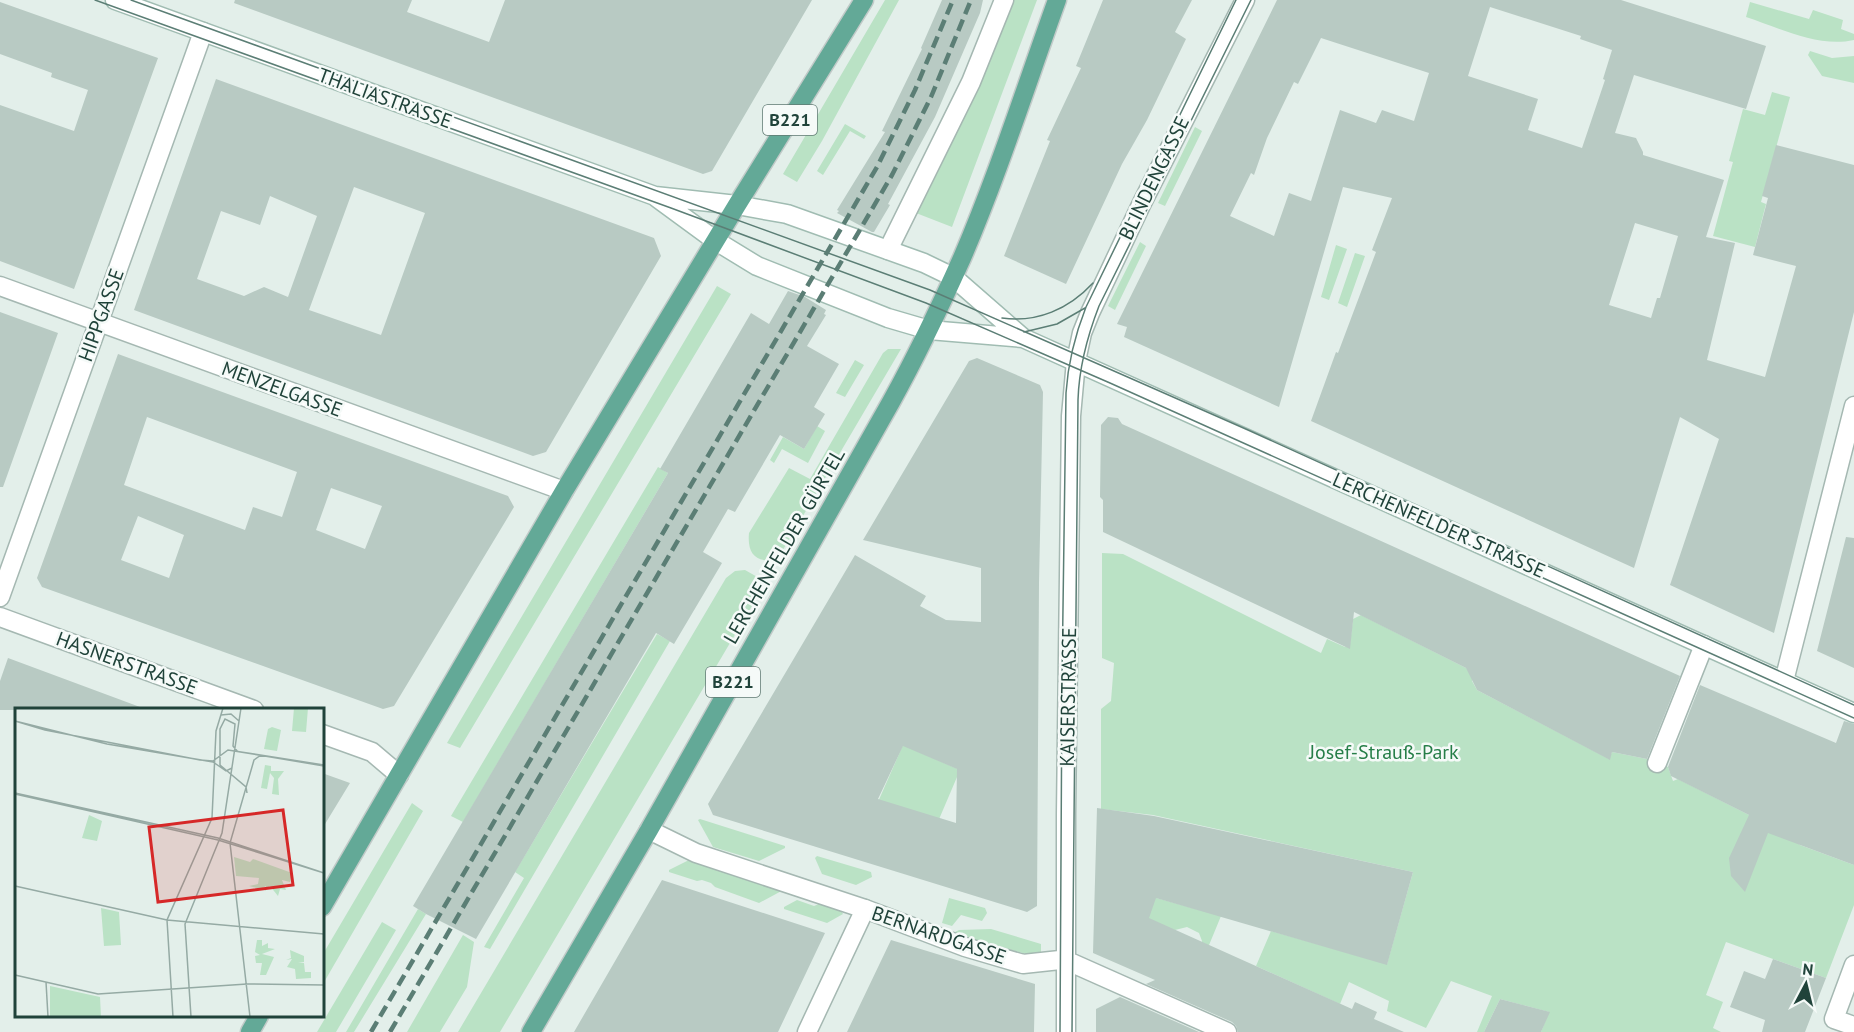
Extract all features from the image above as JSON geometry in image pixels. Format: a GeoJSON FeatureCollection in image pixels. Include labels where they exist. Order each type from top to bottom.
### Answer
{"type":"FeatureCollection","features":[{"type":"Feature","properties":{"kind":"main road","name":"B221"},"geometry":{"type":"LineString","coordinates":[[324,904],[564,491],[736,205],[864,0]]}},
{"type":"Feature","properties":{"kind":"main road","name":"LERCHENFELDER GÜRTEL"},"geometry":{"type":"LineString","coordinates":[[531,1032],[649,830],[891,402],[929,330],[982,207],[1057,0]]}},
{"type":"Feature","properties":{"kind":"main road"},"geometry":{"type":"LineString","coordinates":[[250,1032],[258,1017]]}},
{"type":"Feature","properties":{"kind":"street","name":"THALIASTRASSE"},"geometry":{"type":"LineString","coordinates":[[115,0],[655,196]]}},
{"type":"Feature","properties":{"kind":"street"},"geometry":{"type":"LineString","coordinates":[[888,250],[971,82],[1004,0]]}},
{"type":"Feature","properties":{"kind":"street","name":"BLINDENGASSE"},"geometry":{"type":"LineString","coordinates":[[1076,361],[1082,333],[1100,290],[1245,0]]}},
{"type":"Feature","properties":{"kind":"street","name":"HIPPGASSE"},"geometry":{"type":"LineString","coordinates":[[0,597],[203,32]]}},
{"type":"Feature","properties":{"kind":"street"},"geometry":{"type":"LineString","coordinates":[[655,196],[736,205],[793,216],[924,263],[953,277]]}},
{"type":"Feature","properties":{"kind":"street"},"geometry":{"type":"LineString","coordinates":[[655,196],[716,241],[757,266],[896,321],[929,330]]}},
{"type":"Feature","properties":{"kind":"street","name":"LERCHENFELDER STRASSE"},"geometry":{"type":"LineString","coordinates":[[953,277],[1023,338],[1854,712]]}},
{"type":"Feature","properties":{"kind":"street","name":"MENZELGASSE"},"geometry":{"type":"LineString","coordinates":[[0,286],[564,491]]}},
{"type":"Feature","properties":{"kind":"street","name":"LERCHENFELDER STRASSE"},"geometry":{"type":"LineString","coordinates":[[929,330],[1023,338]]}},
{"type":"Feature","properties":{"kind":"street","name":"KAISERSTRASSE"},"geometry":{"type":"LineString","coordinates":[[1066,1032],[1071,416],[1076,361]]}},
{"type":"Feature","properties":{"kind":"street"},"geometry":{"type":"LineString","coordinates":[[1784,681],[1854,406]]}},
{"type":"Feature","properties":{"kind":"street","name":"HASNERSTRASSE"},"geometry":{"type":"LineString","coordinates":[[0,617],[249,708]]}},
{"type":"Feature","properties":{"kind":"street"},"geometry":{"type":"LineString","coordinates":[[1657,763],[1704,645]]}},
{"type":"Feature","properties":{"kind":"street"},"geometry":{"type":"LineString","coordinates":[[324,735],[372,752],[399,775]]}},
{"type":"Feature","properties":{"kind":"street","name":"BERNARDGASSE"},"geometry":{"type":"LineString","coordinates":[[649,830],[696,853],[865,909],[965,947],[1023,964],[1060,960],[1066,962],[1227,1032]]}},
{"type":"Feature","properties":{"kind":"street"},"geometry":{"type":"LineString","coordinates":[[807,1032],[865,909]]}},
{"type":"Feature","properties":{"kind":"street"},"geometry":{"type":"LineString","coordinates":[[1854,965],[1834,1019],[1854,1026]]}},
{"type":"Feature","properties":{"kind":"green space"},"geometry":{"type":"Polygon","coordinates":[[[885,0],[899,0],[797,182],[783,174],[885,0]]]}},
{"type":"Feature","properties":{"kind":"green space"},"geometry":{"type":"Polygon","coordinates":[[[1013,0],[1037,0],[952,227],[916,213],[980,81],[1013,0]]]}},
{"type":"Feature","properties":{"kind":"green space"},"geometry":{"type":"Polygon","coordinates":[[[1750,2],[1809,19],[1813,10],[1843,20],[1841,29],[1854,34],[1854,40],[1840,42],[1813,39],[1746,17],[1750,2]]]}},
{"type":"Feature","properties":{"kind":"green space"},"geometry":{"type":"Polygon","coordinates":[[[1810,51],[1832,58],[1854,56],[1854,83],[1822,76],[1808,55],[1810,51]]]}},
{"type":"Feature","properties":{"kind":"green space"},"geometry":{"type":"Polygon","coordinates":[[[1772,92],[1790,97],[1761,202],[1766,204],[1755,247],[1713,236],[1733,162],[1729,161],[1743,109],[1765,115],[1772,92]]]}},
{"type":"Feature","properties":{"kind":"green space"},"geometry":{"type":"Polygon","coordinates":[[[845,124],[866,136],[864,139],[850,131],[823,175],[817,171],[845,124]]]}},
{"type":"Feature","properties":{"kind":"green space"},"geometry":{"type":"Polygon","coordinates":[[[1195,127],[1202,131],[1165,206],[1158,203],[1195,127]]]}},
{"type":"Feature","properties":{"kind":"green space"},"geometry":{"type":"Polygon","coordinates":[[[1140,242],[1146,246],[1115,310],[1108,306],[1140,242]]]}},
{"type":"Feature","properties":{"kind":"green space"},"geometry":{"type":"Polygon","coordinates":[[[1336,245],[1347,249],[1329,300],[1321,297],[1336,245]]]}},
{"type":"Feature","properties":{"kind":"green space"},"geometry":{"type":"Polygon","coordinates":[[[1355,253],[1365,256],[1347,307],[1338,303],[1355,253]]]}},
{"type":"Feature","properties":{"kind":"green space"},"geometry":{"type":"Polygon","coordinates":[[[717,286],[731,294],[460,748],[447,743],[717,286]]]}},
{"type":"Feature","properties":{"kind":"green space"},"geometry":{"type":"Polygon","coordinates":[[[888,349],[901,349],[777,560],[763,560],[754,556],[751,552],[749,533],[789,468],[810,479],[883,353],[888,349]]]}},
{"type":"Feature","properties":{"kind":"green space"},"geometry":{"type":"Polygon","coordinates":[[[855,360],[864,365],[845,397],[836,393],[855,360]]]}},
{"type":"Feature","properties":{"kind":"green space"},"geometry":{"type":"Polygon","coordinates":[[[817,426],[825,431],[808,463],[782,449],[774,463],[770,460],[783,437],[804,449],[817,426]]]}},
{"type":"Feature","properties":{"kind":"green space"},"geometry":{"type":"Polygon","coordinates":[[[658,467],[668,473],[463,822],[451,816],[658,467]]]}},
{"type":"Feature","properties":{"kind":"green space","name":"Josef-Strauß-Park"},"geometry":{"type":"Polygon","coordinates":[[[1102,553],[1123,554],[1321,653],[1327,639],[1345,647],[1350,644],[1353,619],[1361,615],[1476,673],[1472,681],[1477,690],[1609,759],[1612,752],[1647,759],[1668,767],[1673,781],[1678,779],[1755,818],[1774,819],[1800,845],[1854,865],[1854,905],[1826,978],[1726,942],[1706,995],[1723,1002],[1713,1028],[1721,1032],[1541,1032],[1549,1012],[1500,999],[1484,1032],[1477,1032],[1492,996],[1451,981],[1426,1028],[1387,1011],[1389,1001],[1349,982],[1340,1004],[1256,966],[1271,931],[1387,964],[1413,872],[1153,815],[1101,809],[1101,709],[1111,701],[1114,663],[1102,658],[1102,553]]]}},
{"type":"Feature","properties":{"kind":"green space"},"geometry":{"type":"Polygon","coordinates":[[[745,570],[766,582],[500,1032],[458,1032],[726,578],[735,571],[745,570]]]}},
{"type":"Feature","properties":{"kind":"green space"},"geometry":{"type":"Polygon","coordinates":[[[657,634],[670,641],[490,949],[484,947],[524,878],[515,872],[657,634]]]}},
{"type":"Feature","properties":{"kind":"green space"},"geometry":{"type":"Polygon","coordinates":[[[903,745],[960,770],[934,831],[874,811],[903,745]]]}},
{"type":"Feature","properties":{"kind":"green space"},"geometry":{"type":"Polygon","coordinates":[[[412,803],[423,811],[324,982],[324,952],[412,803]]]}},
{"type":"Feature","properties":{"kind":"green space"},"geometry":{"type":"Polygon","coordinates":[[[698,820],[785,846],[785,848],[759,861],[713,847],[698,820]]]}},
{"type":"Feature","properties":{"kind":"green space"},"geometry":{"type":"Polygon","coordinates":[[[817,856],[871,872],[872,877],[856,885],[822,874],[815,858],[817,856]]]}},
{"type":"Feature","properties":{"kind":"green space"},"geometry":{"type":"Polygon","coordinates":[[[693,858],[787,888],[759,903],[715,887],[711,883],[669,872],[693,858]]]}},
{"type":"Feature","properties":{"kind":"green space"},"geometry":{"type":"Polygon","coordinates":[[[1153,897],[1221,916],[1207,950],[1201,947],[1202,941],[1199,933],[1187,927],[1175,930],[1145,922],[1153,897]]]}},
{"type":"Feature","properties":{"kind":"green space"},"geometry":{"type":"Polygon","coordinates":[[[949,898],[985,908],[987,913],[982,921],[961,915],[952,926],[942,923],[949,898]]]}},
{"type":"Feature","properties":{"kind":"green space"},"geometry":{"type":"Polygon","coordinates":[[[797,900],[814,906],[826,901],[837,904],[843,914],[827,923],[784,909],[797,900]]]}},
{"type":"Feature","properties":{"kind":"green space"},"geometry":{"type":"Polygon","coordinates":[[[418,909],[426,914],[354,1032],[346,1032],[418,909]]]}},
{"type":"Feature","properties":{"kind":"green space"},"geometry":{"type":"Polygon","coordinates":[[[382,922],[396,930],[336,1032],[317,1032],[382,922]]]}},
{"type":"Feature","properties":{"kind":"green space"},"geometry":{"type":"Polygon","coordinates":[[[991,929],[1041,944],[1041,954],[1038,957],[951,934],[959,930],[991,929]]]}},
{"type":"Feature","properties":{"kind":"green space"},"geometry":{"type":"Polygon","coordinates":[[[463,935],[474,942],[467,987],[440,1032],[407,1032],[463,935]]]}},
{"type":"Feature","properties":{"kind":"building"},"geometry":{"type":"Polygon","coordinates":[[[235,0],[412,0],[407,12],[489,42],[505,0],[812,0],[712,171],[703,174],[234,3],[235,0]]]}},
{"type":"Feature","properties":{"kind":"building"},"geometry":{"type":"Polygon","coordinates":[[[942,0],[983,0],[980,13],[935,117],[888,204],[890,205],[872,232],[837,213],[839,211],[837,210],[885,132],[882,131],[922,49],[942,0]]]}},
{"type":"Feature","properties":{"kind":"building"},"geometry":{"type":"Polygon","coordinates":[[[1103,0],[1192,0],[1175,32],[1186,39],[1147,120],[1122,164],[1066,284],[1004,256],[1050,141],[1047,140],[1081,68],[1076,66],[1103,0]]]}},
{"type":"Feature","properties":{"kind":"building"},"geometry":{"type":"Polygon","coordinates":[[[1277,0],[1621,0],[1766,46],[1746,109],[1634,75],[1615,133],[1636,138],[1643,155],[1724,180],[1706,237],[1735,243],[1707,360],[1765,377],[1796,266],[1753,255],[1768,198],[1762,196],[1776,145],[1854,165],[1854,312],[1774,633],[1670,585],[1719,439],[1680,417],[1634,568],[1311,421],[1376,252],[1372,250],[1392,198],[1343,187],[1279,407],[1124,337],[1127,327],[1117,324],[1277,0]],[[1490,7],[1468,76],[1538,99],[1528,130],[1582,148],[1605,80],[1603,79],[1612,50],[1580,39],[1581,36],[1490,7]],[[1321,38],[1298,84],[1294,82],[1267,138],[1254,175],[1251,173],[1230,216],[1274,236],[1289,193],[1311,201],[1340,110],[1376,123],[1382,110],[1414,121],[1429,73],[1321,38]],[[1635,223],[1609,305],[1651,318],[1657,298],[1660,298],[1678,236],[1635,223]]]}},
{"type":"Feature","properties":{"kind":"building"},"geometry":{"type":"Polygon","coordinates":[[[0,2],[158,58],[74,289],[0,261],[0,105],[74,131],[88,90],[51,77],[52,73],[0,54],[0,2]]]}},
{"type":"Feature","properties":{"kind":"building"},"geometry":{"type":"Polygon","coordinates":[[[216,79],[654,238],[661,256],[546,452],[533,456],[134,310],[216,79]],[[354,187],[309,310],[381,335],[425,213],[354,187]],[[270,196],[260,225],[221,211],[197,279],[244,296],[264,287],[288,297],[317,216],[270,196]]]}},
{"type":"Feature","properties":{"kind":"building"},"geometry":{"type":"Polygon","coordinates":[[[788,291],[805,297],[826,310],[824,314],[826,315],[807,346],[839,364],[814,407],[825,414],[804,449],[780,435],[735,512],[728,509],[703,552],[722,563],[674,644],[656,633],[476,939],[426,914],[413,906],[668,473],[660,469],[751,313],[769,324],[788,291]]]}},
{"type":"Feature","properties":{"kind":"building"},"geometry":{"type":"Polygon","coordinates":[[[0,312],[58,333],[3,487],[0,487],[0,312]]]}},
{"type":"Feature","properties":{"kind":"building"},"geometry":{"type":"Polygon","coordinates":[[[118,354],[508,496],[514,507],[394,706],[383,709],[42,587],[37,578],[118,354]],[[147,417],[124,485],[245,530],[253,507],[282,517],[297,472],[147,417]],[[331,488],[316,530],[365,549],[382,506],[331,488]],[[138,516],[121,560],[169,578],[184,535],[138,516]]]}},
{"type":"Feature","properties":{"kind":"building"},"geometry":{"type":"Polygon","coordinates":[[[977,358],[1040,385],[1043,392],[1037,906],[1027,912],[713,815],[708,804],[855,555],[926,596],[920,606],[946,620],[981,622],[981,568],[863,540],[969,361],[977,358]],[[903,746],[878,799],[956,823],[957,769],[903,746]]]}},
{"type":"Feature","properties":{"kind":"building"},"geometry":{"type":"Polygon","coordinates":[[[1108,417],[1118,418],[1122,424],[1680,676],[1647,759],[1612,752],[1610,760],[1477,690],[1466,668],[1354,612],[1350,649],[1103,532],[1103,500],[1100,497],[1101,425],[1108,417]]]}},
{"type":"Feature","properties":{"kind":"building"},"geometry":{"type":"Polygon","coordinates":[[[1846,537],[1854,538],[1854,668],[1817,651],[1846,537]]]}},
{"type":"Feature","properties":{"kind":"building"},"geometry":{"type":"Polygon","coordinates":[[[8,658],[140,707],[0,710],[0,681],[8,658]]]}},
{"type":"Feature","properties":{"kind":"building"},"geometry":{"type":"Polygon","coordinates":[[[1700,685],[1836,743],[1844,721],[1854,724],[1854,865],[1768,833],[1745,892],[1731,876],[1729,858],[1749,815],[1671,776],[1668,767],[1700,685]]]}},
{"type":"Feature","properties":{"kind":"building"},"geometry":{"type":"Polygon","coordinates":[[[324,774],[350,783],[324,826],[324,774]]]}},
{"type":"Feature","properties":{"kind":"building"},"geometry":{"type":"Polygon","coordinates":[[[1097,808],[1154,816],[1413,872],[1387,965],[1156,898],[1149,918],[1352,1009],[1355,1002],[1377,1012],[1374,1019],[1404,1032],[1238,1032],[1232,1022],[1146,984],[1155,980],[1093,953],[1097,808]]]}},
{"type":"Feature","properties":{"kind":"building"},"geometry":{"type":"Polygon","coordinates":[[[662,880],[825,933],[778,1032],[574,1032],[662,880]]]}},
{"type":"Feature","properties":{"kind":"building"},"geometry":{"type":"Polygon","coordinates":[[[891,940],[1035,984],[1034,1032],[847,1032],[891,940]]]}},
{"type":"Feature","properties":{"kind":"building"},"geometry":{"type":"Polygon","coordinates":[[[1773,959],[1826,978],[1805,1032],[1762,1032],[1765,1020],[1730,1007],[1744,971],[1765,979],[1773,959]]]}},
{"type":"Feature","properties":{"kind":"building"},"geometry":{"type":"Polygon","coordinates":[[[1120,997],[1199,1032],[1096,1032],[1096,1009],[1120,997]]]}},
{"type":"Feature","properties":{"kind":"building"},"geometry":{"type":"Polygon","coordinates":[[[1500,999],[1550,1012],[1541,1032],[1484,1032],[1500,999]]]}},
{"type":"Feature","properties":{"kind":"tram line"},"geometry":{"type":"LineString","coordinates":[[95,0],[671,208],[926,303],[1110,383],[1854,718]]}},
{"type":"Feature","properties":{"kind":"tram line"},"geometry":{"type":"LineString","coordinates":[[131,0],[930,290],[1248,430],[1854,705]]}},
{"type":"Feature","properties":{"kind":"tram line"},"geometry":{"type":"LineString","coordinates":[[1060,1032],[1062,679],[1068,370],[1075,338],[1086,307],[1236,0]]}},
{"type":"Feature","properties":{"kind":"tram line"},"geometry":{"type":"LineString","coordinates":[[1072,1032],[1078,400],[1082,364],[1099,306],[1251,0]]}},
{"type":"Feature","properties":{"kind":"tram line"},"geometry":{"type":"LineString","coordinates":[[1002,318],[1028,318],[1052,312],[1074,300],[1093,283]]}},
{"type":"Feature","properties":{"kind":"tram line"},"geometry":{"type":"LineString","coordinates":[[1024,332],[1057,324],[1085,308]]}},
{"type":"Feature","properties":{"kind":"railway"},"geometry":{"type":"LineString","coordinates":[[371,1032],[877,167],[915,90],[953,0]]}},
{"type":"Feature","properties":{"kind":"railway"},"geometry":{"type":"LineString","coordinates":[[390,1032],[892,175],[931,97],[971,0]]}}]}
